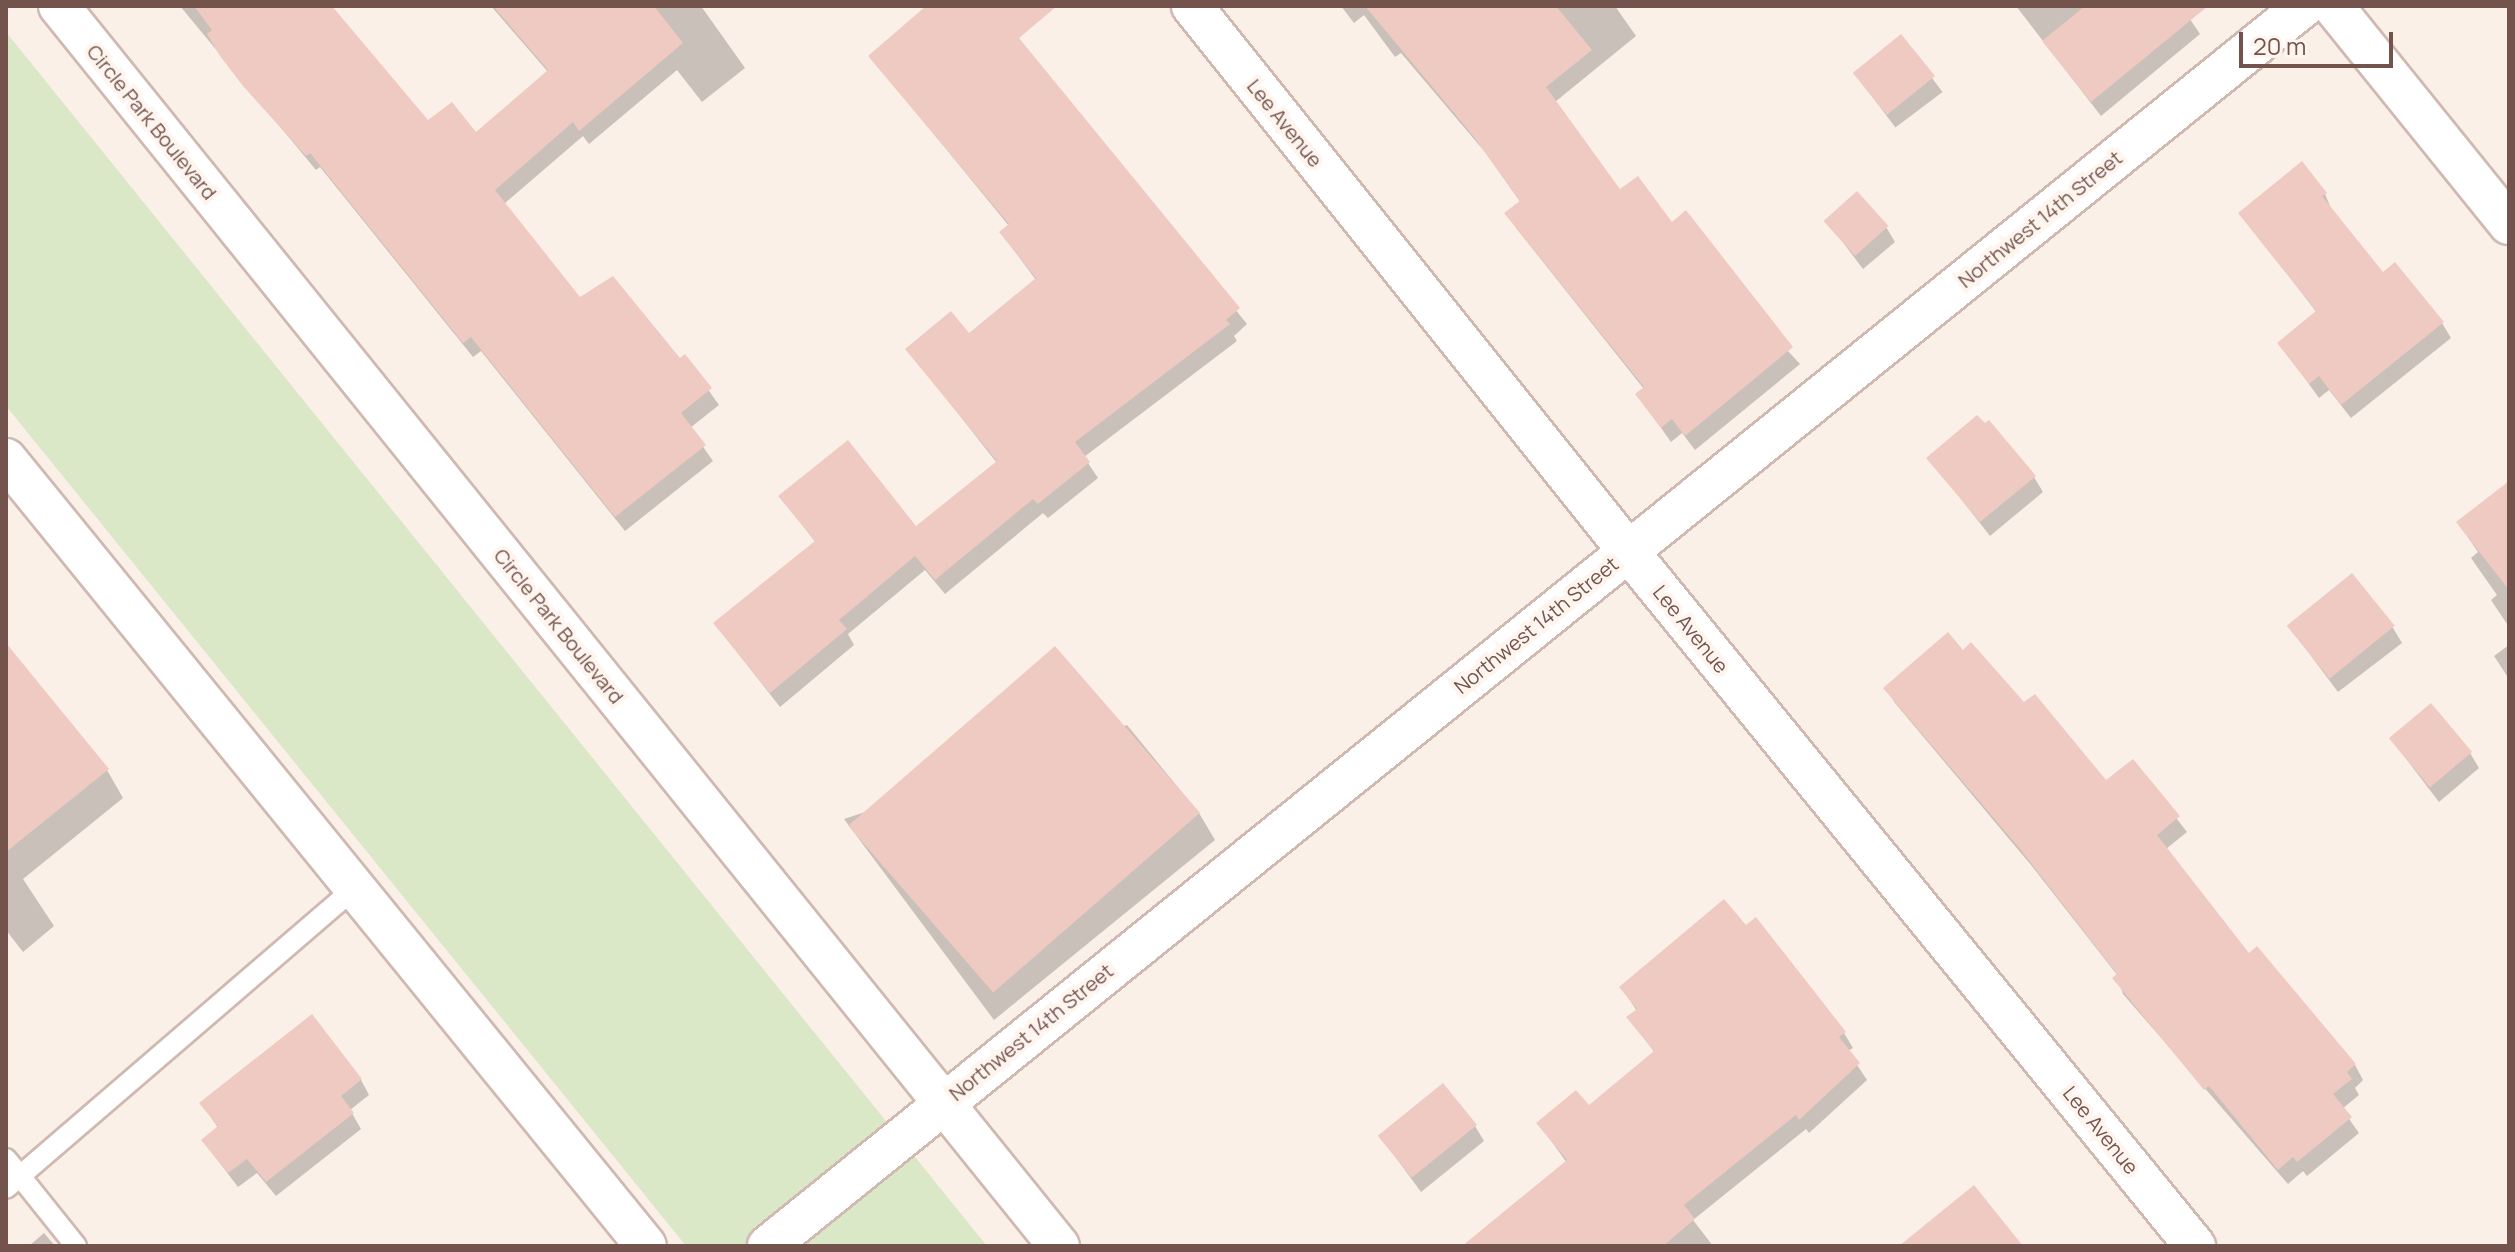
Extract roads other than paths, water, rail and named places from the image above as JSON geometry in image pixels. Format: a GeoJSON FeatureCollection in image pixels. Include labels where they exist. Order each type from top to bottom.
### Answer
{"type":"FeatureCollection","features":[{"type":"Feature","properties":{"kind":"street","name":"Circle Park Boulevard"},"geometry":{"type":"LineString","coordinates":[[59,6],[1059,1246]]}},
{"type":"Feature","properties":{"kind":"street","name":"Lee Avenue"},"geometry":{"type":"LineString","coordinates":[[1192,6],[1628,551],[2195,1246]]}},
{"type":"Feature","properties":{"kind":"street","name":"Northwest 14th Street"},"geometry":{"type":"LineString","coordinates":[[768,1246],[2304,6]]}},
{"type":"Feature","properties":{"kind":"street"},"geometry":{"type":"LineString","coordinates":[[2333,6],[2509,224]]}},
{"type":"Feature","properties":{"kind":"street"},"geometry":{"type":"LineString","coordinates":[[6,459],[646,1246]]}},
{"type":"Feature","properties":{"kind":"lane"},"geometry":{"type":"LineString","coordinates":[[13,1182],[355,888]]}},
{"type":"Feature","properties":{"kind":"lane"},"geometry":{"type":"LineString","coordinates":[[6,1159],[13,1182],[76,1246]]}}]}
